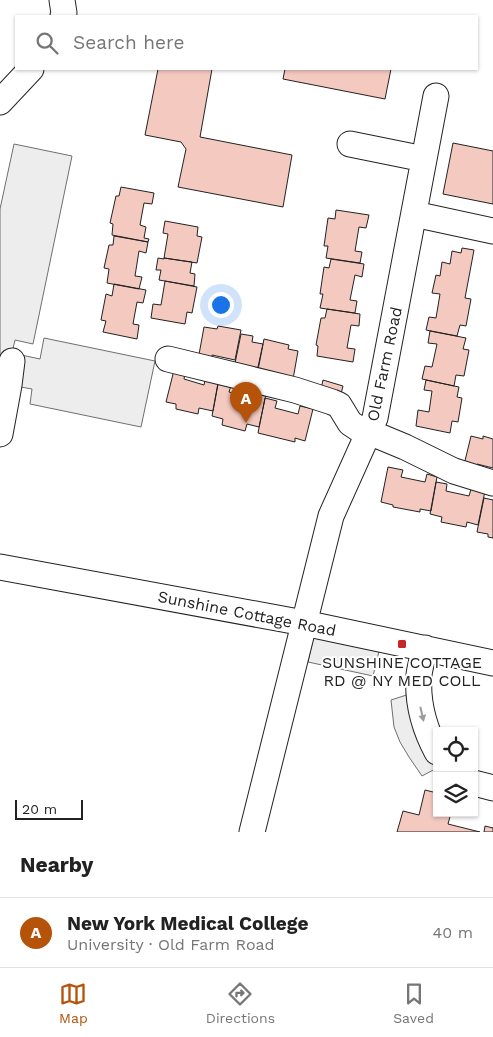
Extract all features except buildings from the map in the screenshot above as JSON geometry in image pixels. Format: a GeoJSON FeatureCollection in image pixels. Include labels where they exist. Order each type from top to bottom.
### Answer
{"type":"FeatureCollection","features":[{"type":"Feature","properties":{"kind":"street"},"geometry":{"type":"LineString","coordinates":[[62,0],[63,15]]}},
{"type":"Feature","properties":{"kind":"street"},"geometry":{"type":"LineString","coordinates":[[0,102],[30,70]]}},
{"type":"Feature","properties":{"kind":"street","name":"Old Farm Road"},"geometry":{"type":"LineString","coordinates":[[252,832],[331,516],[375,418],[436,96]]}},
{"type":"Feature","properties":{"kind":"street"},"geometry":{"type":"LineString","coordinates":[[350,144],[424,159]]}},
{"type":"Feature","properties":{"kind":"street"},"geometry":{"type":"LineString","coordinates":[[414,214],[493,232]]}},
{"type":"Feature","properties":{"kind":"street"},"geometry":{"type":"LineString","coordinates":[[168,359],[295,390],[332,402],[339,405],[352,425],[359,429],[405,447],[454,471],[493,483]]}},
{"type":"Feature","properties":{"kind":"street"},"geometry":{"type":"LineString","coordinates":[[0,434],[12,361]]}},
{"type":"Feature","properties":{"kind":"street","name":"Sunshine Cottage Road"},"geometry":{"type":"LineString","coordinates":[[0,567],[304,623],[493,663]]}},
{"type":"Feature","properties":{"kind":"street"},"geometry":{"type":"LineString","coordinates":[[424,648],[419,701],[433,745]]}},
{"type":"Feature","properties":{"kind":"street"},"geometry":{"type":"LineString","coordinates":[[478,784],[493,788]]}},
{"type":"Feature","properties":{"kind":"shaded area"},"geometry":{"type":"Polygon","coordinates":[[[14,144],[72,156],[33,344],[15,340],[12,353],[40,359],[44,338],[155,361],[141,427],[30,404],[32,389],[9,385],[0,402],[0,209],[14,144]]]}},
{"type":"Feature","properties":{"kind":"shaded area"},"geometry":{"type":"Polygon","coordinates":[[[316,626],[382,639],[373,676],[308,662],[316,626]]]}},
{"type":"Feature","properties":{"kind":"shaded area"},"geometry":{"type":"Polygon","coordinates":[[[419,691],[433,738],[433,770],[422,776],[400,742],[394,727],[391,700],[419,691]]]}},
{"type":"Feature","properties":{"kind":"place","name":"New York Medical College"},"geometry":{"type":"Point","coordinates":[246,423]}},
{"type":"Feature","properties":{"kind":"place","name":"SUNSHINE COTTAGE RD @ NY MED COLL"},"geometry":{"type":"Point","coordinates":[402,644]}}]}
